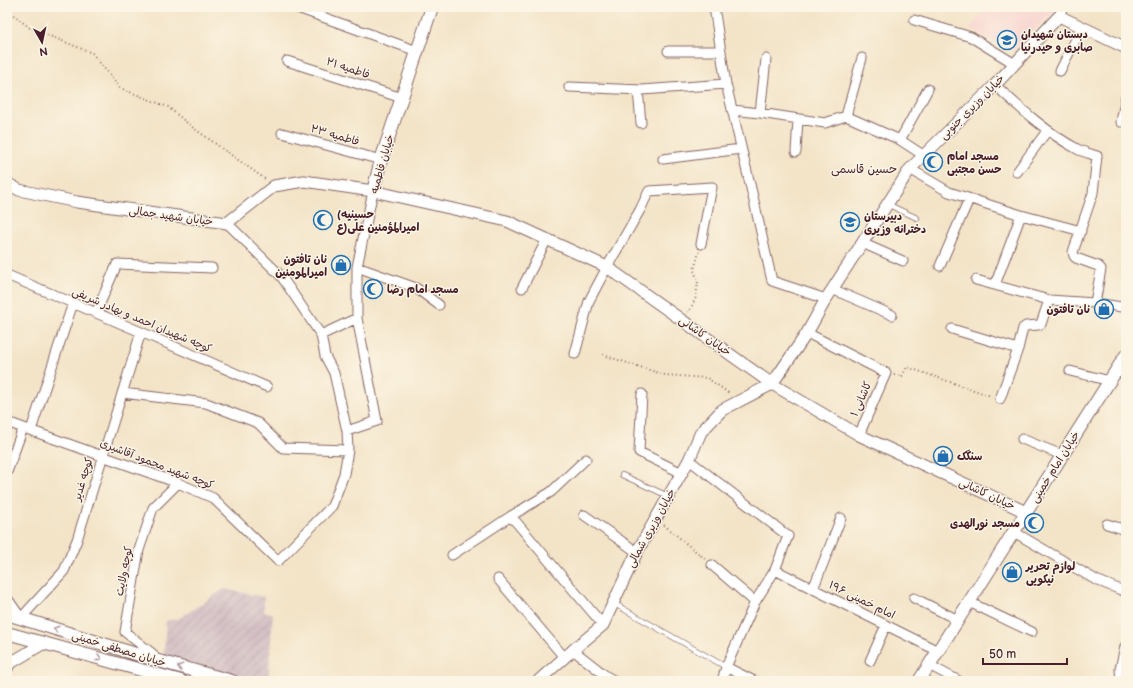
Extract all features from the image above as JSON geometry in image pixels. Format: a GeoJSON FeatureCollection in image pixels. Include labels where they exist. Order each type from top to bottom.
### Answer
{"type":"FeatureCollection","features":[{"type":"Feature","properties":{"kind":"main road","name":"خیابان فاطمیه"},"geometry":{"type":"LineString","coordinates":[[373,191],[381,160],[432,7]]}},
{"type":"Feature","properties":{"kind":"main road","name":"خیابان امام خمینی"},"geometry":{"type":"LineString","coordinates":[[919,681],[1062,455],[1118,375],[1126,355]]}},
{"type":"Feature","properties":{"kind":"main road","name":"خیابان مصطفی خمینی"},"geometry":{"type":"LineString","coordinates":[[7,614],[155,660],[232,681]]}},
{"type":"Feature","properties":{"kind":"main road","name":"خیابان مصطفی خمینی"},"geometry":{"type":"LineString","coordinates":[[7,632],[181,681]]}},
{"type":"Feature","properties":{"kind":"street"},"geometry":{"type":"LineString","coordinates":[[295,7],[417,51]]}},
{"type":"Feature","properties":{"kind":"street"},"geometry":{"type":"LineString","coordinates":[[713,7],[726,84],[772,281],[829,294],[892,314]]}},
{"type":"Feature","properties":{"kind":"street","name":"خیابان وزیری جنوبی"},"geometry":{"type":"LineString","coordinates":[[772,384],[807,333],[829,294],[910,168],[995,85],[1061,11],[1082,27],[1126,48]]}},
{"type":"Feature","properties":{"kind":"street"},"geometry":{"type":"LineString","coordinates":[[914,20],[971,37],[1015,64]]}},
{"type":"Feature","properties":{"kind":"street"},"geometry":{"type":"LineString","coordinates":[[1060,71],[1082,27]]}},
{"type":"Feature","properties":{"kind":"street"},"geometry":{"type":"LineString","coordinates":[[668,51],[721,51]]}},
{"type":"Feature","properties":{"kind":"street"},"geometry":{"type":"LineString","coordinates":[[846,116],[862,58]]}},
{"type":"Feature","properties":{"kind":"street"},"geometry":{"type":"LineString","coordinates":[[760,113],[766,59]]}},
{"type":"Feature","properties":{"kind":"street","name":"فاطمیه ۲۱"},"geometry":{"type":"LineString","coordinates":[[287,61],[402,98]]}},
{"type":"Feature","properties":{"kind":"street"},"geometry":{"type":"LineString","coordinates":[[569,87],[638,90],[726,84]]}},
{"type":"Feature","properties":{"kind":"street"},"geometry":{"type":"LineString","coordinates":[[995,85],[1047,131],[1080,150],[1097,156],[1093,193],[1074,252],[1074,256],[1076,258],[1098,266],[1101,269],[1095,303]]}},
{"type":"Feature","properties":{"kind":"street"},"geometry":{"type":"LineString","coordinates":[[638,90],[642,123]]}},
{"type":"Feature","properties":{"kind":"street"},"geometry":{"type":"LineString","coordinates":[[900,140],[928,90]]}},
{"type":"Feature","properties":{"kind":"street"},"geometry":{"type":"LineString","coordinates":[[1121,122],[1126,96]]}},
{"type":"Feature","properties":{"kind":"street"},"geometry":{"type":"LineString","coordinates":[[732,110],[825,123],[846,116],[900,140],[923,155]]}},
{"type":"Feature","properties":{"kind":"street"},"geometry":{"type":"LineString","coordinates":[[796,152],[798,119]]}},
{"type":"Feature","properties":{"kind":"street"},"geometry":{"type":"LineString","coordinates":[[1017,172],[1047,131]]}},
{"type":"Feature","properties":{"kind":"street","name":"فاطمیه ۲۳"},"geometry":{"type":"LineString","coordinates":[[282,133],[381,160]]}},
{"type":"Feature","properties":{"kind":"street"},"geometry":{"type":"LineString","coordinates":[[663,159],[742,149]]}},
{"type":"Feature","properties":{"kind":"street"},"geometry":{"type":"LineString","coordinates":[[910,168],[949,192],[1021,215],[1080,231]]}},
{"type":"Feature","properties":{"kind":"street","name":"خیابان شهید جمالی"},"geometry":{"type":"LineString","coordinates":[[7,183],[19,190],[78,202],[227,224],[274,186],[304,181],[373,191]]}},
{"type":"Feature","properties":{"kind":"street"},"geometry":{"type":"LineString","coordinates":[[575,354],[589,301],[649,191],[712,187],[702,244]]}},
{"type":"Feature","properties":{"kind":"street","name":"خیابان کاشانی"},"geometry":{"type":"LineString","coordinates":[[373,191],[507,221],[607,267],[772,384],[859,435],[1026,512]]}},
{"type":"Feature","properties":{"kind":"street","name":"خیابان فاطمیه"},"geometry":{"type":"LineString","coordinates":[[347,431],[376,421],[357,318],[358,267],[373,191]]}},
{"type":"Feature","properties":{"kind":"street"},"geometry":{"type":"LineString","coordinates":[[940,266],[969,199]]}},
{"type":"Feature","properties":{"kind":"street"},"geometry":{"type":"LineString","coordinates":[[995,285],[1021,215]]}},
{"type":"Feature","properties":{"kind":"street"},"geometry":{"type":"LineString","coordinates":[[122,393],[206,403],[258,423],[283,448],[348,450],[347,431],[334,373],[325,356],[321,335],[281,276],[227,224]]}},
{"type":"Feature","properties":{"kind":"street"},"geometry":{"type":"LineString","coordinates":[[522,288],[547,239]]}},
{"type":"Feature","properties":{"kind":"street"},"geometry":{"type":"LineString","coordinates":[[862,243],[903,260]]}},
{"type":"Feature","properties":{"kind":"street"},"geometry":{"type":"LineString","coordinates":[[96,313],[117,264],[212,268]]}},
{"type":"Feature","properties":{"kind":"street"},"geometry":{"type":"LineString","coordinates":[[358,267],[416,288],[439,305]]}},
{"type":"Feature","properties":{"kind":"street","name":"کوچه شهیدان احمد و بهادر شریفی"},"geometry":{"type":"LineString","coordinates":[[7,275],[267,387]]}},
{"type":"Feature","properties":{"kind":"street"},"geometry":{"type":"LineString","coordinates":[[976,280],[1049,300],[1095,303],[1122,307],[1126,309]]}},
{"type":"Feature","properties":{"kind":"street"},"geometry":{"type":"LineString","coordinates":[[1000,399],[1018,349],[1023,328],[1026,326],[1041,324],[1049,300]]}},
{"type":"Feature","properties":{"kind":"street"},"geometry":{"type":"LineString","coordinates":[[7,472],[27,429],[73,303]]}},
{"type":"Feature","properties":{"kind":"street"},"geometry":{"type":"LineString","coordinates":[[321,335],[357,318]]}},
{"type":"Feature","properties":{"kind":"street"},"geometry":{"type":"LineString","coordinates":[[952,329],[1018,349]]}},
{"type":"Feature","properties":{"kind":"street","name":"کوچه غدیر"},"geometry":{"type":"LineString","coordinates":[[21,618],[64,572],[77,540],[141,332]]}},
{"type":"Feature","properties":{"kind":"street"},"geometry":{"type":"LineString","coordinates":[[807,333],[886,373]]}},
{"type":"Feature","properties":{"kind":"street"},"geometry":{"type":"LineString","coordinates":[[1070,371],[1118,375]]}},
{"type":"Feature","properties":{"kind":"street","name":"کاشانی ۱"},"geometry":{"type":"LineString","coordinates":[[859,435],[886,373]]}},
{"type":"Feature","properties":{"kind":"street","name":"خیابان وزیری شمالی"},"geometry":{"type":"LineString","coordinates":[[538,681],[603,625],[637,552],[689,460],[701,432],[722,410],[772,384]]}},
{"type":"Feature","properties":{"kind":"street"},"geometry":{"type":"LineString","coordinates":[[642,394],[639,452],[682,473]]}},
{"type":"Feature","properties":{"kind":"street","name":"کوچه شهید محمود آقاشیری"},"geometry":{"type":"LineString","coordinates":[[7,422],[178,483],[213,498],[278,561],[332,506],[344,474],[348,450]]}},
{"type":"Feature","properties":{"kind":"street"},"geometry":{"type":"LineString","coordinates":[[1022,439],[1062,455]]}},
{"type":"Feature","properties":{"kind":"street"},"geometry":{"type":"LineString","coordinates":[[452,555],[511,516],[551,492],[586,459]]}},
{"type":"Feature","properties":{"kind":"street"},"geometry":{"type":"LineString","coordinates":[[689,460],[788,536],[775,570],[755,602],[726,667],[722,681]]}},
{"type":"Feature","properties":{"kind":"street","name":"کوچه ولایت"},"geometry":{"type":"LineString","coordinates":[[155,660],[153,654],[125,632],[139,550],[153,508],[178,483]]}},
{"type":"Feature","properties":{"kind":"street"},"geometry":{"type":"LineString","coordinates":[[584,515],[637,552]]}},
{"type":"Feature","properties":{"kind":"street"},"geometry":{"type":"LineString","coordinates":[[511,516],[603,625]]}},
{"type":"Feature","properties":{"kind":"street"},"geometry":{"type":"LineString","coordinates":[[813,589],[841,518]]}},
{"type":"Feature","properties":{"kind":"street"},"geometry":{"type":"LineString","coordinates":[[1107,524],[1126,530]]}},
{"type":"Feature","properties":{"kind":"street"},"geometry":{"type":"LineString","coordinates":[[1014,532],[1096,580],[1126,592]]}},
{"type":"Feature","properties":{"kind":"street"},"geometry":{"type":"LineString","coordinates":[[712,565],[755,602]]}},
{"type":"Feature","properties":{"kind":"street","name":"امام خمینی ۱۹۶"},"geometry":{"type":"LineString","coordinates":[[775,570],[938,651]]}},
{"type":"Feature","properties":{"kind":"street"},"geometry":{"type":"LineString","coordinates":[[498,579],[569,654],[615,681]]}},
{"type":"Feature","properties":{"kind":"street"},"geometry":{"type":"LineString","coordinates":[[7,598],[21,618]]}},
{"type":"Feature","properties":{"kind":"street"},"geometry":{"type":"LineString","coordinates":[[914,598],[958,620]]}},
{"type":"Feature","properties":{"kind":"street"},"geometry":{"type":"LineString","coordinates":[[969,602],[1032,632]]}},
{"type":"Feature","properties":{"kind":"street"},"geometry":{"type":"LineString","coordinates":[[870,661],[886,625]]}},
{"type":"Feature","properties":{"kind":"street"},"geometry":{"type":"LineString","coordinates":[[7,668],[9,664],[44,643]]}},
{"type":"Feature","properties":{"kind":"street"},"geometry":{"type":"LineString","coordinates":[[1122,681],[1121,669],[1126,647]]}},
{"type":"Feature","properties":{"kind":"street"},"geometry":{"type":"LineString","coordinates":[[929,665],[959,681]]}},
{"type":"Feature","properties":{"kind":"street"},"geometry":{"type":"LineString","coordinates":[[726,667],[754,681]]}},
{"type":"Feature","properties":{"kind":"lane"},"geometry":{"type":"LineString","coordinates":[[887,204],[917,218]]}},
{"type":"Feature","properties":{"kind":"lane"},"geometry":{"type":"LineString","coordinates":[[622,475],[668,496]]}},
{"type":"Feature","properties":{"kind":"lane"},"geometry":{"type":"LineString","coordinates":[[613,602],[726,667]]}},
{"type":"Feature","properties":{"kind":"path"},"geometry":{"type":"LineString","coordinates":[[7,10],[30,28],[92,53],[120,88],[168,108],[274,186]]}},
{"type":"Feature","properties":{"kind":"path"},"geometry":{"type":"LineString","coordinates":[[683,308],[689,312],[696,297],[698,282],[694,270],[702,244]]}},
{"type":"Feature","properties":{"kind":"path"},"geometry":{"type":"LineString","coordinates":[[604,355],[665,375],[707,378],[740,401]]}},
{"type":"Feature","properties":{"kind":"path"},"geometry":{"type":"LineString","coordinates":[[886,373],[902,376],[907,367],[1000,399]]}},
{"type":"Feature","properties":{"kind":"path"},"geometry":{"type":"LineString","coordinates":[[655,518],[712,565]]}},
{"type":"Feature","properties":{"kind":"shaded area","name":"دبستان شهیدان صابری و حیدرنیا"},"geometry":{"type":"Polygon","coordinates":[[[986,7],[1056,7],[1055,11],[1012,51],[970,29],[986,7]]]}},
{"type":"Feature","properties":{"kind":"shaded area"},"geometry":{"type":"Polygon","coordinates":[[[224,589],[264,597],[264,612],[273,613],[268,681],[220,681],[163,668],[166,621],[180,618],[224,589]]]}},
{"type":"Feature","properties":{"kind":"place","name":"دبستان شهیدان صابری و حیدرنیا"},"geometry":{"type":"Point","coordinates":[1007,40]}},
{"type":"Feature","properties":{"kind":"place","name":"مسجد امام حسن مجتبی"},"geometry":{"type":"Point","coordinates":[933,162]}},
{"type":"Feature","properties":{"kind":"place","name":"(حسینیه امیرالمؤمنین علی(ع"},"geometry":{"type":"Point","coordinates":[323,220]}},
{"type":"Feature","properties":{"kind":"place","name":"دبیرستان دخترانه وزیری"},"geometry":{"type":"Point","coordinates":[850,222]}},
{"type":"Feature","properties":{"kind":"place","name":"نان تافتون امیرالمومنین"},"geometry":{"type":"Point","coordinates":[341,265]}},
{"type":"Feature","properties":{"kind":"place","name":"مسجد امام رضا"},"geometry":{"type":"Point","coordinates":[373,289]}},
{"type":"Feature","properties":{"kind":"place","name":"نان تافتون"},"geometry":{"type":"Point","coordinates":[1104,309]}},
{"type":"Feature","properties":{"kind":"place","name":"سنگک"},"geometry":{"type":"Point","coordinates":[943,456]}},
{"type":"Feature","properties":{"kind":"place","name":"مسجد نورالهدی"},"geometry":{"type":"Point","coordinates":[1034,523]}},
{"type":"Feature","properties":{"kind":"place","name":"لوازم تحریر نیکویی"},"geometry":{"type":"Point","coordinates":[1012,572]}},
{"type":"Feature","properties":{"kind":"district","name":"حسین قاسمی"},"geometry":{"type":"Point","coordinates":[864,169]}}]}
